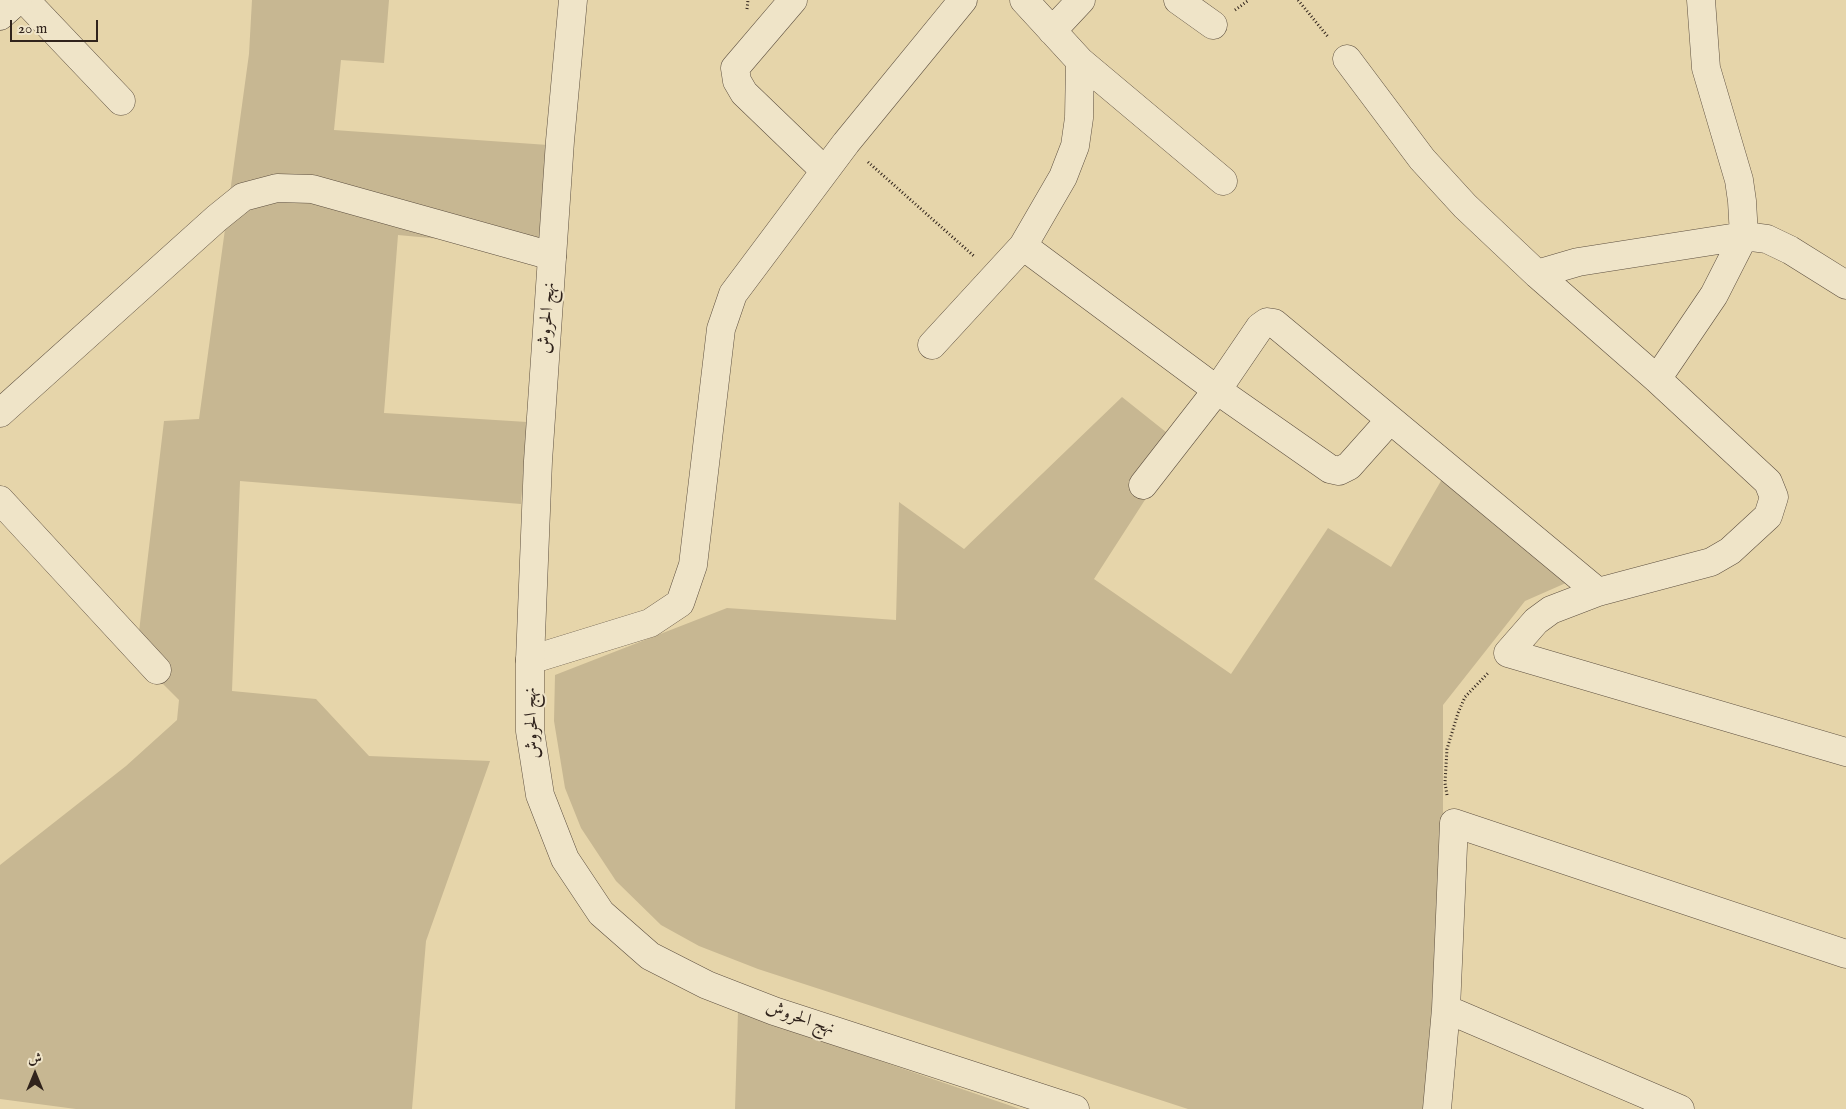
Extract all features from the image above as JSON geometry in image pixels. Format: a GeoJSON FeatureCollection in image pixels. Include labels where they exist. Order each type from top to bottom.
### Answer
{"type":"FeatureCollection","features":[{"type":"Feature","properties":{"kind":"street"},"geometry":{"type":"LineString","coordinates":[[0,16],[18,0]]}},
{"type":"Feature","properties":{"kind":"street"},"geometry":{"type":"LineString","coordinates":[[25,0],[121,101]]}},
{"type":"Feature","properties":{"kind":"street","name":"نهج الحروش"},"geometry":{"type":"LineString","coordinates":[[573,0],[560,141],[538,461],[530,660],[530,731],[540,795],[565,859],[601,913],[650,956],[707,985],[774,1011],[1075,1109]]}},
{"type":"Feature","properties":{"kind":"street"},"geometry":{"type":"LineString","coordinates":[[793,0],[735,68],[737,81],[744,92],[826,171]]}},
{"type":"Feature","properties":{"kind":"street"},"geometry":{"type":"LineString","coordinates":[[530,660],[650,623],[680,603],[693,565],[721,329],[732,294],[846,143],[962,0]]}},
{"type":"Feature","properties":{"kind":"street"},"geometry":{"type":"LineString","coordinates":[[1024,0],[1080,61],[1223,181]]}},
{"type":"Feature","properties":{"kind":"street"},"geometry":{"type":"LineString","coordinates":[[1052,31],[1081,0]]}},
{"type":"Feature","properties":{"kind":"street"},"geometry":{"type":"LineString","coordinates":[[1178,0],[1213,25]]}},
{"type":"Feature","properties":{"kind":"street"},"geometry":{"type":"LineString","coordinates":[[1657,379],[1714,295],[1744,236],[1739,180],[1706,68],[1701,0]]}},
{"type":"Feature","properties":{"kind":"street"},"geometry":{"type":"LineString","coordinates":[[1347,59],[1422,159],[1465,206],[1537,274],[1657,379],[1768,482],[1774,497],[1768,516],[1730,551],[1711,562],[1598,592],[1551,610],[1536,621],[1508,653],[1846,752]]}},
{"type":"Feature","properties":{"kind":"street"},"geometry":{"type":"LineString","coordinates":[[932,345],[1023,246],[1063,177],[1075,146],[1079,118],[1080,61]]}},
{"type":"Feature","properties":{"kind":"street"},"geometry":{"type":"LineString","coordinates":[[0,413],[243,197],[277,188],[312,189],[552,256]]}},
{"type":"Feature","properties":{"kind":"street"},"geometry":{"type":"LineString","coordinates":[[1537,274],[1578,262],[1744,236],[1767,239],[1790,250],[1846,285]]}},
{"type":"Feature","properties":{"kind":"street"},"geometry":{"type":"LineString","coordinates":[[1023,246],[1217,390],[1330,468],[1339,471],[1349,466],[1390,420]]}},
{"type":"Feature","properties":{"kind":"street"},"geometry":{"type":"LineString","coordinates":[[1143,485],[1217,390],[1260,327],[1267,322],[1274,323],[1598,592]]}},
{"type":"Feature","properties":{"kind":"street"},"geometry":{"type":"LineString","coordinates":[[0,500],[157,670]]}},
{"type":"Feature","properties":{"kind":"street"},"geometry":{"type":"LineString","coordinates":[[1437,1109],[1446,1009],[1454,823],[1846,954]]}},
{"type":"Feature","properties":{"kind":"street"},"geometry":{"type":"LineString","coordinates":[[1446,1009],[1680,1109]]}},
{"type":"Feature","properties":{"kind":"path"},"geometry":{"type":"LineString","coordinates":[[1298,0],[1347,59]]}},
{"type":"Feature","properties":{"kind":"path"},"geometry":{"type":"LineString","coordinates":[[846,143],[996,275]]}},
{"type":"Feature","properties":{"kind":"path"},"geometry":{"type":"LineString","coordinates":[[1445,783],[1448,749],[1458,713],[1465,697],[1508,653]]}},
{"type":"Feature","properties":{"kind":"shaded area"},"geometry":{"type":"Polygon","coordinates":[[[252,0],[389,0],[384,63],[341,60],[334,130],[548,145],[538,248],[398,235],[384,413],[527,422],[521,504],[240,481],[232,691],[316,699],[369,756],[490,761],[426,941],[412,1109],[76,1109],[0,1099],[0,865],[126,766],[177,720],[179,700],[136,657],[164,421],[199,419],[249,54],[252,0]]]}},
{"type":"Feature","properties":{"kind":"shaded area"},"geometry":{"type":"Polygon","coordinates":[[[1122,397],[1181,444],[1094,579],[1231,674],[1328,528],[1391,567],[1445,474],[1575,579],[1525,601],[1443,705],[1443,820],[1436,1109],[1188,1109],[758,969],[699,946],[661,925],[616,881],[581,828],[565,788],[554,721],[555,675],[727,608],[896,620],[899,502],[964,549],[1122,397]]]}},
{"type":"Feature","properties":{"kind":"shaded area"},"geometry":{"type":"Polygon","coordinates":[[[738,1012],[1020,1109],[735,1109],[738,1012]]]}}]}
